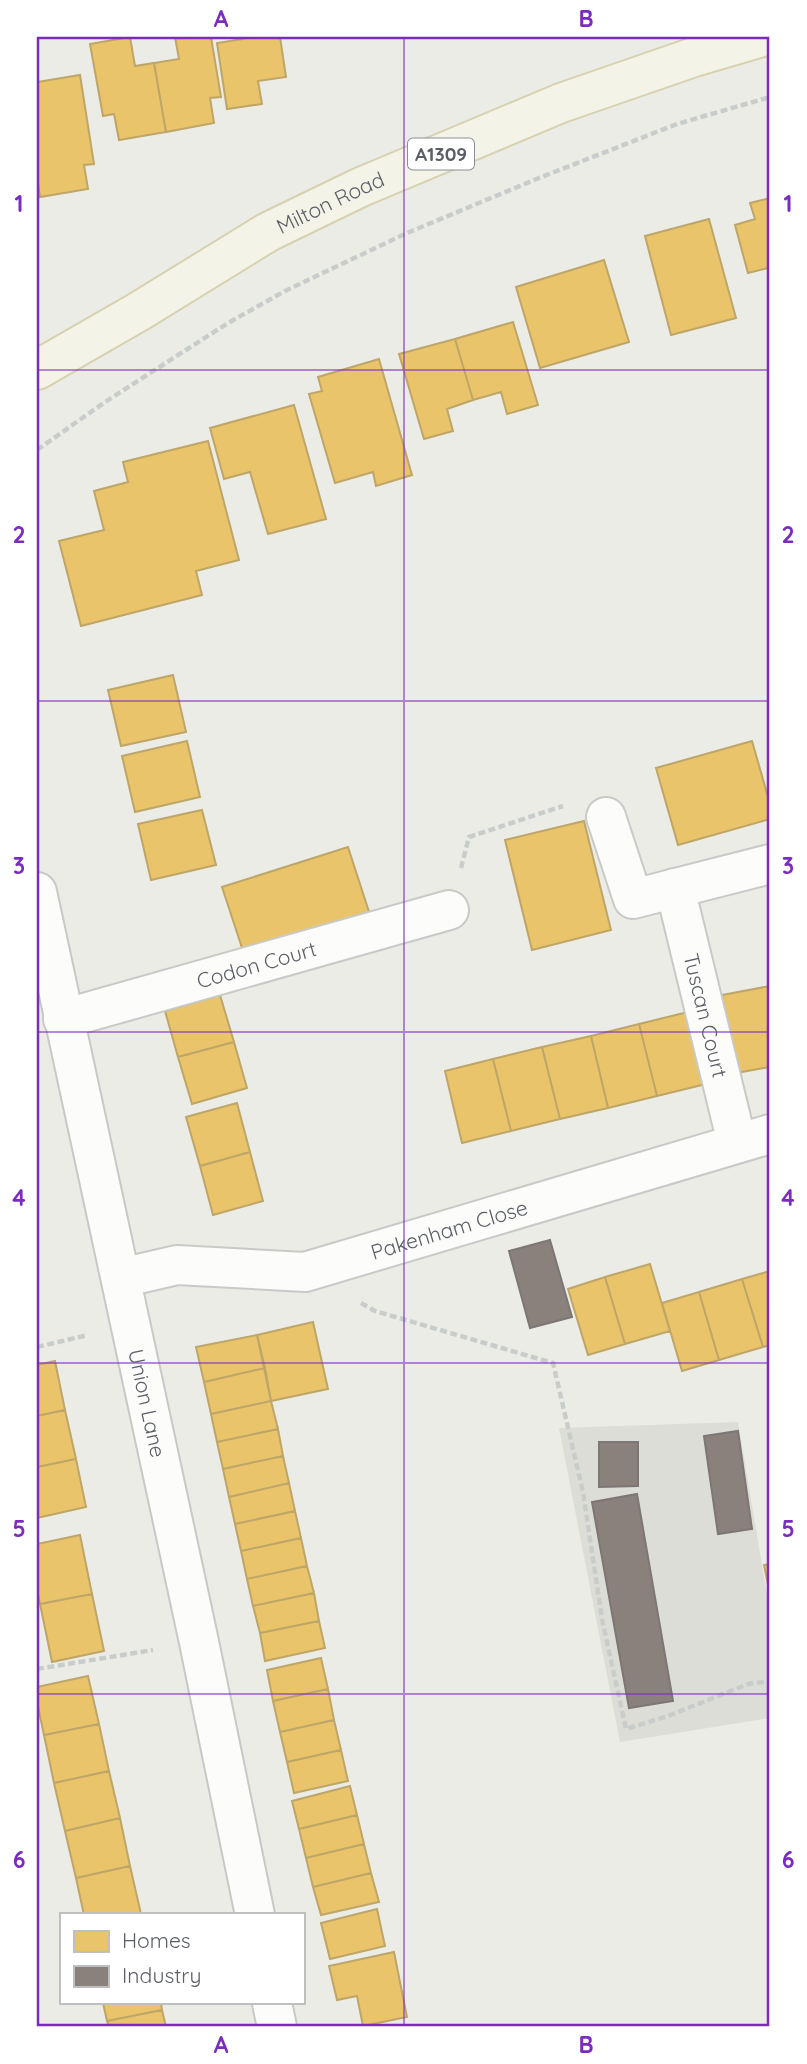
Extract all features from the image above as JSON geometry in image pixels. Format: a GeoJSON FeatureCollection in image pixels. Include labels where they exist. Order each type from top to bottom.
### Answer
{"type":"FeatureCollection","features":[{"type":"Feature","properties":{"kind":"main road","name":"Milton Road"},"geometry":{"type":"LineString","coordinates":[[37,370],[268,232],[361,187],[561,103],[694,57],[762,37]]}},
{"type":"Feature","properties":{"kind":"street"},"geometry":{"type":"LineString","coordinates":[[606,817],[633,899],[770,864]]}},
{"type":"Feature","properties":{"kind":"street","name":"Tuscan Court"},"geometry":{"type":"LineString","coordinates":[[675,888],[754,1139]]}},
{"type":"Feature","properties":{"kind":"street","name":"Union Lane"},"geometry":{"type":"LineString","coordinates":[[37,892],[200,1642],[255,1913]]}},
{"type":"Feature","properties":{"kind":"street","name":"Codon Court"},"geometry":{"type":"LineString","coordinates":[[63,1019],[449,910]]}},
{"type":"Feature","properties":{"kind":"street","name":"Pakenham Close"},"geometry":{"type":"LineString","coordinates":[[121,1278],[177,1265],[305,1272],[754,1139]]}},
{"type":"Feature","properties":{"kind":"street"},"geometry":{"type":"LineString","coordinates":[[272,2004],[277,2027]]}},
{"type":"Feature","properties":{"kind":"path"},"geometry":{"type":"LineString","coordinates":[[37,450],[105,402],[228,323],[285,291],[407,233],[539,178],[677,124],[770,97]]}},
{"type":"Feature","properties":{"kind":"path"},"geometry":{"type":"LineString","coordinates":[[449,910],[469,837],[579,801],[606,817]]}},
{"type":"Feature","properties":{"kind":"path"},"geometry":{"type":"LineString","coordinates":[[305,1272],[375,1311],[553,1363],[583,1492],[602,1619],[626,1729],[668,1716],[748,1684],[770,1681]]}},
{"type":"Feature","properties":{"kind":"path"},"geometry":{"type":"LineString","coordinates":[[37,1669],[200,1642]]}},
{"type":"Feature","properties":{"kind":"shaded area"},"geometry":{"type":"Polygon","coordinates":[[[738,1422],[770,1613],[770,1718],[620,1742],[559,1428],[738,1422]]]}},
{"type":"Feature","properties":{"kind":"building: Homes"},"geometry":{"type":"Polygon","coordinates":[[[130,37],[135,66],[154,63],[166,132],[119,140],[114,114],[103,116],[90,44],[130,37]]]}},
{"type":"Feature","properties":{"kind":"building: Homes"},"geometry":{"type":"Polygon","coordinates":[[[175,37],[211,37],[221,97],[210,98],[214,123],[166,132],[154,63],[179,59],[175,37]]]}},
{"type":"Feature","properties":{"kind":"building: Homes"},"geometry":{"type":"Polygon","coordinates":[[[242,37],[280,37],[286,77],[258,81],[262,104],[227,109],[217,43],[243,39],[242,37]]]}},
{"type":"Feature","properties":{"kind":"building: Homes"},"geometry":{"type":"Polygon","coordinates":[[[80,75],[94,164],[84,165],[88,189],[40,197],[37,176],[37,82],[80,75]]]}},
{"type":"Feature","properties":{"kind":"building: Homes"},"geometry":{"type":"Polygon","coordinates":[[[770,198],[770,275],[768,268],[748,273],[735,225],[755,219],[750,203],[770,198]]]}},
{"type":"Feature","properties":{"kind":"building: Homes"},"geometry":{"type":"Polygon","coordinates":[[[709,219],[736,318],[671,335],[645,236],[709,219]]]}},
{"type":"Feature","properties":{"kind":"building: Homes"},"geometry":{"type":"Polygon","coordinates":[[[604,260],[629,342],[540,368],[516,287],[604,260]]]}},
{"type":"Feature","properties":{"kind":"building: Homes"},"geometry":{"type":"Polygon","coordinates":[[[513,322],[538,405],[507,414],[501,392],[473,400],[455,339],[513,322]]]}},
{"type":"Feature","properties":{"kind":"building: Homes"},"geometry":{"type":"Polygon","coordinates":[[[455,339],[473,400],[447,409],[453,431],[424,439],[399,354],[455,339]]]}},
{"type":"Feature","properties":{"kind":"building: Homes"},"geometry":{"type":"Polygon","coordinates":[[[379,359],[412,475],[376,486],[373,472],[335,483],[309,394],[322,391],[318,377],[379,359]]]}},
{"type":"Feature","properties":{"kind":"building: Homes"},"geometry":{"type":"Polygon","coordinates":[[[294,405],[326,519],[268,534],[250,472],[224,479],[210,428],[294,405]]]}},
{"type":"Feature","properties":{"kind":"building: Homes"},"geometry":{"type":"Polygon","coordinates":[[[208,441],[239,560],[196,571],[202,595],[81,626],[59,541],[104,530],[94,491],[128,482],[123,462],[208,441]]]}},
{"type":"Feature","properties":{"kind":"building: Homes"},"geometry":{"type":"Polygon","coordinates":[[[173,675],[186,732],[121,746],[108,690],[173,675]]]}},
{"type":"Feature","properties":{"kind":"building: Homes"},"geometry":{"type":"Polygon","coordinates":[[[187,741],[200,797],[135,812],[122,756],[187,741]]]}},
{"type":"Feature","properties":{"kind":"building: Homes"},"geometry":{"type":"Polygon","coordinates":[[[752,741],[770,804],[770,819],[678,845],[656,768],[752,741]]]}},
{"type":"Feature","properties":{"kind":"building: Homes"},"geometry":{"type":"Polygon","coordinates":[[[202,810],[216,865],[151,880],[138,824],[202,810]]]}},
{"type":"Feature","properties":{"kind":"building: Homes"},"geometry":{"type":"Polygon","coordinates":[[[584,821],[611,930],[532,950],[505,840],[584,821]]]}},
{"type":"Feature","properties":{"kind":"building: Homes"},"geometry":{"type":"Polygon","coordinates":[[[348,847],[372,921],[246,960],[222,887],[348,847]]]}},
{"type":"Feature","properties":{"kind":"building: Homes"},"geometry":{"type":"Polygon","coordinates":[[[770,986],[770,1067],[736,1073],[722,995],[770,986]]]}},
{"type":"Feature","properties":{"kind":"building: Homes"},"geometry":{"type":"Polygon","coordinates":[[[220,995],[234,1042],[178,1057],[165,1011],[220,995]]]}},
{"type":"Feature","properties":{"kind":"building: Homes"},"geometry":{"type":"Polygon","coordinates":[[[688,1012],[706,1084],[657,1096],[639,1024],[688,1012]]]}},
{"type":"Feature","properties":{"kind":"building: Homes"},"geometry":{"type":"Polygon","coordinates":[[[639,1024],[657,1096],[608,1108],[591,1036],[639,1024]]]}},
{"type":"Feature","properties":{"kind":"building: Homes"},"geometry":{"type":"Polygon","coordinates":[[[591,1036],[608,1108],[560,1119],[542,1047],[591,1036]]]}},
{"type":"Feature","properties":{"kind":"building: Homes"},"geometry":{"type":"Polygon","coordinates":[[[234,1042],[247,1088],[192,1104],[178,1057],[234,1042]]]}},
{"type":"Feature","properties":{"kind":"building: Homes"},"geometry":{"type":"Polygon","coordinates":[[[542,1047],[560,1119],[511,1131],[493,1059],[542,1047]]]}},
{"type":"Feature","properties":{"kind":"building: Homes"},"geometry":{"type":"Polygon","coordinates":[[[493,1059],[511,1131],[462,1143],[445,1071],[493,1059]]]}},
{"type":"Feature","properties":{"kind":"building: Homes"},"geometry":{"type":"Polygon","coordinates":[[[237,1103],[250,1152],[200,1166],[186,1117],[237,1103]]]}},
{"type":"Feature","properties":{"kind":"building: Homes"},"geometry":{"type":"Polygon","coordinates":[[[250,1152],[263,1201],[213,1215],[200,1166],[250,1152]]]}},
{"type":"Feature","properties":{"kind":"building: Homes"},"geometry":{"type":"Polygon","coordinates":[[[650,1264],[670,1331],[625,1344],[605,1277],[650,1264]]]}},
{"type":"Feature","properties":{"kind":"building: Homes"},"geometry":{"type":"Polygon","coordinates":[[[770,1271],[770,1345],[763,1347],[742,1279],[770,1271]]]}},
{"type":"Feature","properties":{"kind":"building: Homes"},"geometry":{"type":"Polygon","coordinates":[[[605,1277],[625,1344],[588,1355],[568,1289],[605,1277]]]}},
{"type":"Feature","properties":{"kind":"building: Homes"},"geometry":{"type":"Polygon","coordinates":[[[742,1279],[763,1347],[719,1360],[699,1292],[742,1279]]]}},
{"type":"Feature","properties":{"kind":"building: Homes"},"geometry":{"type":"Polygon","coordinates":[[[699,1292],[719,1360],[682,1371],[662,1303],[699,1292]]]}},
{"type":"Feature","properties":{"kind":"building: Homes"},"geometry":{"type":"Polygon","coordinates":[[[313,1322],[328,1389],[271,1401],[257,1335],[313,1322]]]}},
{"type":"Feature","properties":{"kind":"building: Homes"},"geometry":{"type":"Polygon","coordinates":[[[257,1335],[265,1368],[204,1382],[196,1347],[257,1335]]]}},
{"type":"Feature","properties":{"kind":"building: Homes"},"geometry":{"type":"Polygon","coordinates":[[[55,1361],[65,1410],[37,1416],[37,1365],[55,1361]]]}},
{"type":"Feature","properties":{"kind":"building: Homes"},"geometry":{"type":"Polygon","coordinates":[[[265,1368],[271,1401],[211,1414],[204,1382],[265,1368]]]}},
{"type":"Feature","properties":{"kind":"building: Homes"},"geometry":{"type":"Polygon","coordinates":[[[271,1401],[278,1429],[217,1442],[211,1414],[271,1401]]]}},
{"type":"Feature","properties":{"kind":"building: Homes"},"geometry":{"type":"Polygon","coordinates":[[[65,1410],[76,1459],[37,1467],[37,1416],[65,1410]]]}},
{"type":"Feature","properties":{"kind":"building: Homes"},"geometry":{"type":"Polygon","coordinates":[[[278,1429],[283,1456],[223,1469],[217,1442],[278,1429]]]}},
{"type":"Feature","properties":{"kind":"building: Homes"},"geometry":{"type":"Polygon","coordinates":[[[283,1456],[289,1483],[229,1497],[223,1469],[283,1456]]]}},
{"type":"Feature","properties":{"kind":"building: Homes"},"geometry":{"type":"Polygon","coordinates":[[[76,1459],[86,1507],[37,1518],[37,1467],[76,1459]]]}},
{"type":"Feature","properties":{"kind":"building: Homes"},"geometry":{"type":"Polygon","coordinates":[[[289,1483],[295,1511],[235,1524],[229,1497],[289,1483]]]}},
{"type":"Feature","properties":{"kind":"building: Homes"},"geometry":{"type":"Polygon","coordinates":[[[295,1511],[301,1538],[241,1551],[235,1524],[295,1511]]]}},
{"type":"Feature","properties":{"kind":"building: Homes"},"geometry":{"type":"Polygon","coordinates":[[[80,1535],[92,1594],[40,1604],[37,1590],[37,1544],[80,1535]]]}},
{"type":"Feature","properties":{"kind":"building: Homes"},"geometry":{"type":"Polygon","coordinates":[[[301,1538],[307,1566],[247,1579],[241,1551],[301,1538]]]}},
{"type":"Feature","properties":{"kind":"building: Homes"},"geometry":{"type":"Polygon","coordinates":[[[770,1564],[770,1594],[764,1565],[770,1564]]]}},
{"type":"Feature","properties":{"kind":"building: Homes"},"geometry":{"type":"Polygon","coordinates":[[[307,1566],[314,1593],[253,1606],[247,1579],[307,1566]]]}},
{"type":"Feature","properties":{"kind":"building: Homes"},"geometry":{"type":"Polygon","coordinates":[[[314,1593],[319,1621],[260,1633],[253,1606],[314,1593]]]}},
{"type":"Feature","properties":{"kind":"building: Homes"},"geometry":{"type":"Polygon","coordinates":[[[92,1594],[104,1651],[52,1662],[40,1604],[92,1594]]]}},
{"type":"Feature","properties":{"kind":"building: Homes"},"geometry":{"type":"Polygon","coordinates":[[[319,1621],[325,1648],[265,1661],[260,1633],[319,1621]]]}},
{"type":"Feature","properties":{"kind":"building: Homes"},"geometry":{"type":"Polygon","coordinates":[[[321,1658],[328,1689],[273,1701],[267,1670],[321,1658]]]}},
{"type":"Feature","properties":{"kind":"building: Homes"},"geometry":{"type":"Polygon","coordinates":[[[88,1676],[99,1724],[44,1735],[37,1702],[37,1687],[88,1676]]]}},
{"type":"Feature","properties":{"kind":"building: Homes"},"geometry":{"type":"Polygon","coordinates":[[[328,1689],[334,1720],[280,1732],[273,1701],[328,1689]]]}},
{"type":"Feature","properties":{"kind":"building: Homes"},"geometry":{"type":"Polygon","coordinates":[[[334,1720],[341,1750],[287,1762],[280,1732],[334,1720]]]}},
{"type":"Feature","properties":{"kind":"building: Homes"},"geometry":{"type":"Polygon","coordinates":[[[99,1724],[109,1771],[54,1783],[44,1735],[99,1724]]]}},
{"type":"Feature","properties":{"kind":"building: Homes"},"geometry":{"type":"Polygon","coordinates":[[[341,1750],[348,1781],[294,1793],[287,1762],[341,1750]]]}},
{"type":"Feature","properties":{"kind":"building: Homes"},"geometry":{"type":"Polygon","coordinates":[[[109,1771],[120,1818],[65,1831],[54,1783],[109,1771]]]}},
{"type":"Feature","properties":{"kind":"building: Homes"},"geometry":{"type":"Polygon","coordinates":[[[350,1786],[357,1815],[299,1829],[292,1801],[350,1786]]]}},
{"type":"Feature","properties":{"kind":"building: Homes"},"geometry":{"type":"Polygon","coordinates":[[[357,1815],[364,1844],[306,1858],[299,1829],[357,1815]]]}},
{"type":"Feature","properties":{"kind":"building: Homes"},"geometry":{"type":"Polygon","coordinates":[[[120,1818],[130,1866],[76,1878],[65,1831],[120,1818]]]}},
{"type":"Feature","properties":{"kind":"building: Homes"},"geometry":{"type":"Polygon","coordinates":[[[364,1844],[371,1873],[313,1887],[306,1858],[364,1844]]]}},
{"type":"Feature","properties":{"kind":"building: Homes"},"geometry":{"type":"Polygon","coordinates":[[[130,1866],[141,1913],[84,1913],[76,1878],[130,1866]]]}},
{"type":"Feature","properties":{"kind":"building: Homes"},"geometry":{"type":"Polygon","coordinates":[[[371,1873],[379,1902],[321,1915],[313,1887],[371,1873]]]}},
{"type":"Feature","properties":{"kind":"building: Homes"},"geometry":{"type":"Polygon","coordinates":[[[377,1909],[385,1946],[330,1959],[321,1923],[377,1909]]]}},
{"type":"Feature","properties":{"kind":"building: Homes"},"geometry":{"type":"Polygon","coordinates":[[[394,1952],[407,2017],[363,2026],[357,1996],[337,2000],[329,1966],[394,1952]]]}},
{"type":"Feature","properties":{"kind":"building: Homes"},"geometry":{"type":"Polygon","coordinates":[[[103,2004],[161,2004],[162,2010],[107,2021],[103,2004]]]}},
{"type":"Feature","properties":{"kind":"building: Homes"},"geometry":{"type":"Polygon","coordinates":[[[162,2010],[166,2027],[109,2027],[107,2021],[162,2010]]]}},
{"type":"Feature","properties":{"kind":"building: Industry"},"geometry":{"type":"Polygon","coordinates":[[[550,1240],[572,1317],[530,1328],[509,1251],[550,1240]]]}},
{"type":"Feature","properties":{"kind":"building: Industry"},"geometry":{"type":"Polygon","coordinates":[[[738,1431],[752,1529],[718,1534],[704,1436],[738,1431]]]}},
{"type":"Feature","properties":{"kind":"building: Industry"},"geometry":{"type":"Polygon","coordinates":[[[599,1442],[638,1442],[638,1486],[599,1487],[599,1442]]]}},
{"type":"Feature","properties":{"kind":"building: Industry"},"geometry":{"type":"Polygon","coordinates":[[[637,1494],[673,1701],[629,1708],[592,1502],[637,1494]]]}}]}
